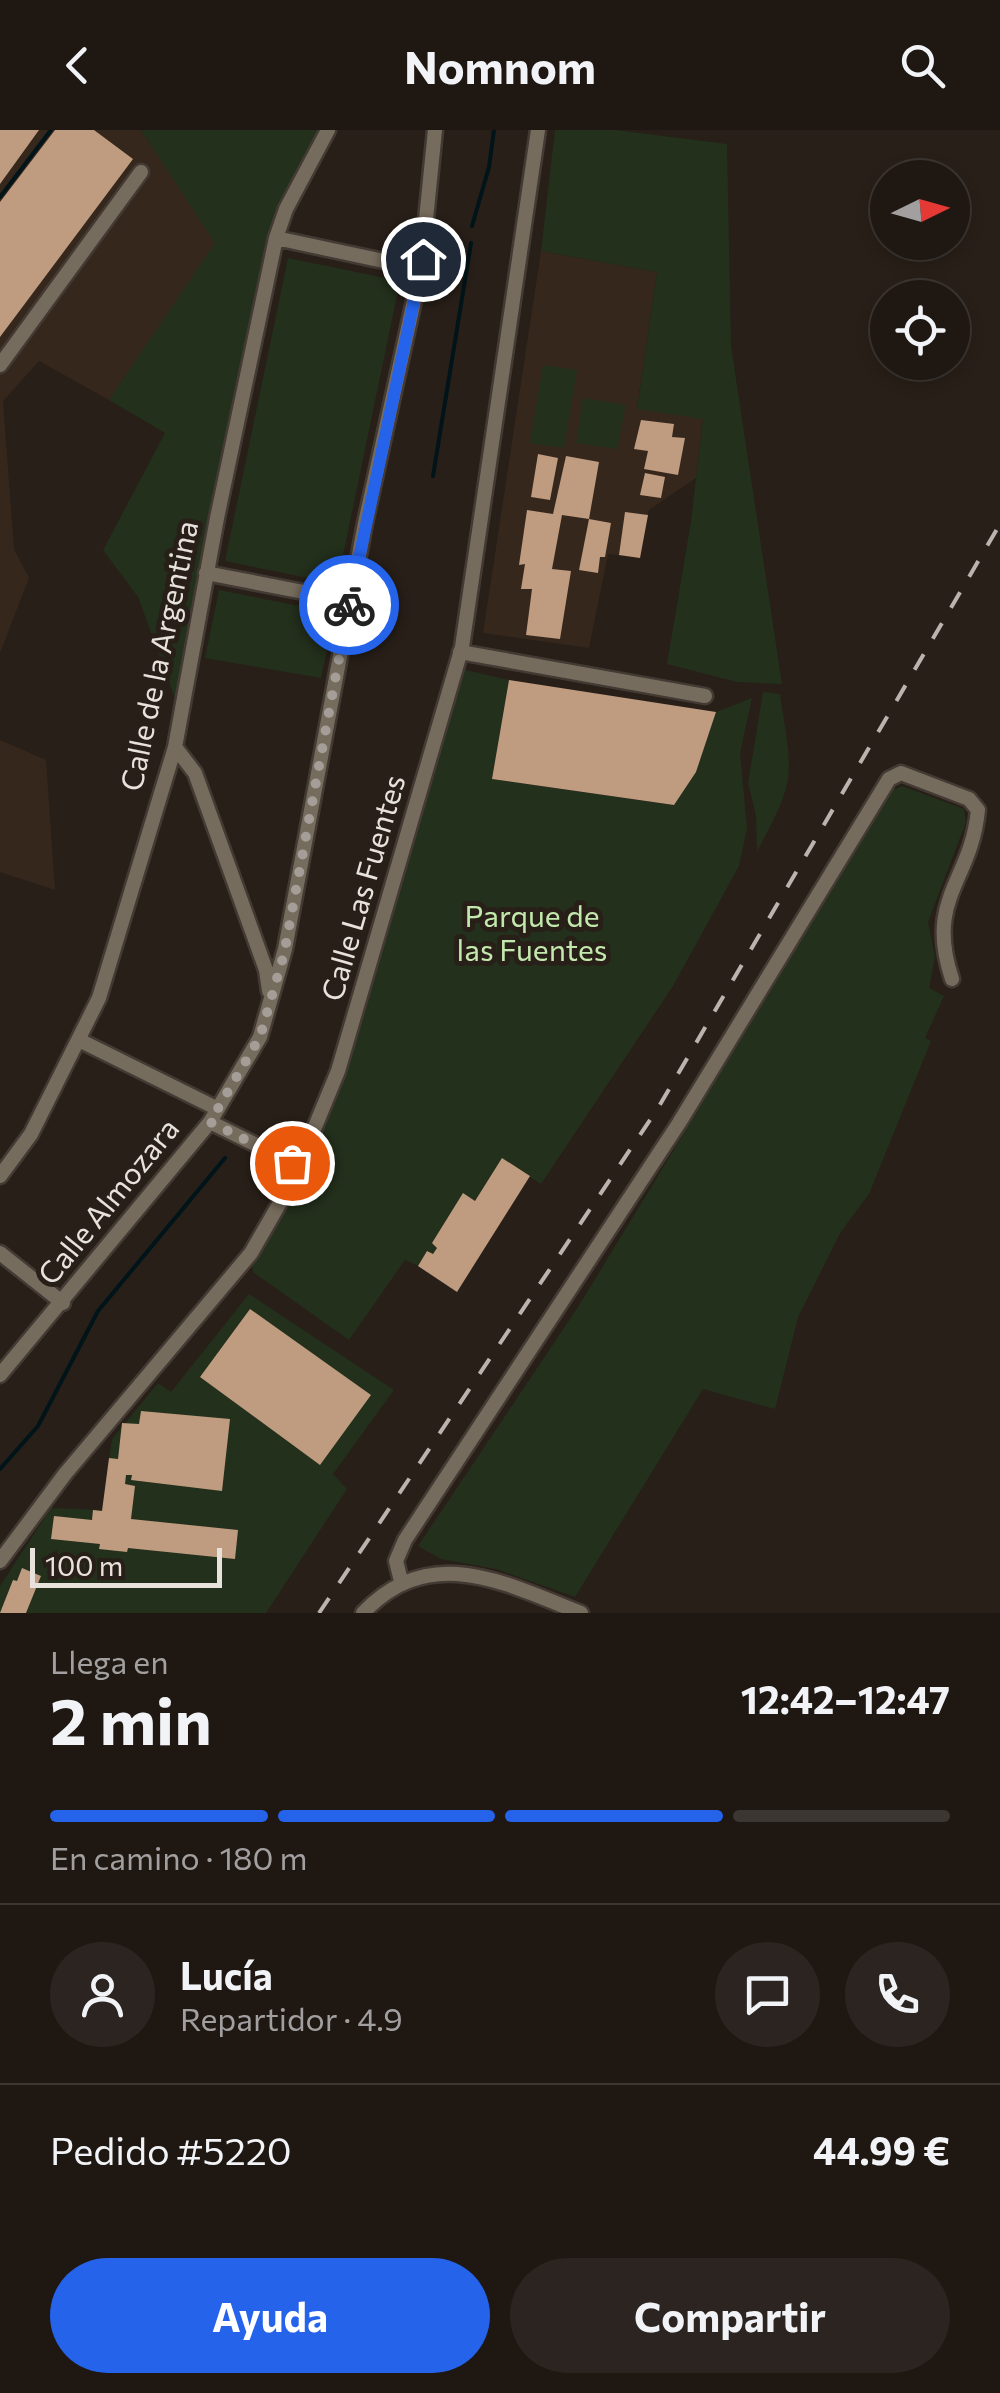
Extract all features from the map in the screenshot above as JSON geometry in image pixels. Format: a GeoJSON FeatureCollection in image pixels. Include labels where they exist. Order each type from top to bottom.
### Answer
{"type":"FeatureCollection","features":[{"type":"Feature","properties":{"kind":"street","name":"Calle de la Argentina"},"geometry":{"type":"LineString","coordinates":[[0,1176],[31,1134],[99,998],[175,747],[206,573],[276,238],[286,209],[328,130]]}},
{"type":"Feature","properties":{"kind":"street","name":"Calle Almozara"},"geometry":{"type":"LineString","coordinates":[[0,1375],[214,1116],[251,1056],[283,950],[350,601],[421,269],[436,130]]}},
{"type":"Feature","properties":{"kind":"street","name":"Calle Las Fuentes"},"geometry":{"type":"LineString","coordinates":[[0,1561],[65,1474],[242,1264],[299,1166],[338,1070],[460,652],[538,130]]}},
{"type":"Feature","properties":{"kind":"street"},"geometry":{"type":"LineString","coordinates":[[0,364],[141,172]]}},
{"type":"Feature","properties":{"kind":"street"},"geometry":{"type":"LineString","coordinates":[[276,238],[421,269]]}},
{"type":"Feature","properties":{"kind":"street"},"geometry":{"type":"LineString","coordinates":[[206,573],[350,601]]}},
{"type":"Feature","properties":{"kind":"street"},"geometry":{"type":"LineString","coordinates":[[460,652],[705,696]]}},
{"type":"Feature","properties":{"kind":"street"},"geometry":{"type":"LineString","coordinates":[[175,747],[195,774],[259,952],[270,1000]]}},
{"type":"Feature","properties":{"kind":"street"},"geometry":{"type":"LineString","coordinates":[[401,1581],[396,1562],[405,1540],[679,1123],[889,779],[901,774],[969,799],[978,810],[976,830],[942,918],[945,958],[952,979]]}},
{"type":"Feature","properties":{"kind":"street"},"geometry":{"type":"LineString","coordinates":[[259,952],[272,947],[283,950]]}},
{"type":"Feature","properties":{"kind":"street"},"geometry":{"type":"LineString","coordinates":[[81,1040],[299,1166]]}},
{"type":"Feature","properties":{"kind":"street"},"geometry":{"type":"LineString","coordinates":[[0,1253],[63,1302]]}},
{"type":"Feature","properties":{"kind":"street"},"geometry":{"type":"LineString","coordinates":[[363,1613],[401,1581],[443,1572],[474,1576],[581,1613]]}},
{"type":"Feature","properties":{"kind":"shaded area"},"geometry":{"type":"Polygon","coordinates":[[[0,130],[141,130],[216,243],[109,400],[39,361],[3,401],[14,549],[29,578],[0,653],[0,130]]]}},
{"type":"Feature","properties":{"kind":"shaded area"},"geometry":{"type":"Polygon","coordinates":[[[541,251],[657,272],[637,408],[703,418],[696,478],[649,510],[640,558],[608,554],[589,648],[483,633],[541,251]]]}},
{"type":"Feature","properties":{"kind":"shaded area"},"geometry":{"type":"Polygon","coordinates":[[[0,740],[46,760],[55,890],[0,872],[0,740]]]}},
{"type":"Feature","properties":{"kind":"green space"},"geometry":{"type":"Polygon","coordinates":[[[141,130],[321,130],[267,238],[176,701],[138,597],[103,550],[165,433],[109,400],[215,243],[141,130]]]}},
{"type":"Feature","properties":{"kind":"green space"},"geometry":{"type":"Polygon","coordinates":[[[555,130],[615,130],[727,144],[731,346],[782,684],[737,682],[667,664],[703,419],[637,409],[657,272],[541,251],[555,130]]]}},
{"type":"Feature","properties":{"kind":"green space"},"geometry":{"type":"Polygon","coordinates":[[[288,258],[400,281],[337,584],[225,561],[288,258]]]}},
{"type":"Feature","properties":{"kind":"green space"},"geometry":{"type":"Polygon","coordinates":[[[543,365],[577,370],[564,448],[530,443],[543,365]]]}},
{"type":"Feature","properties":{"kind":"green space"},"geometry":{"type":"Polygon","coordinates":[[[583,398],[626,405],[617,449],[576,443],[583,398]]]}},
{"type":"Feature","properties":{"kind":"green space"},"geometry":{"type":"Polygon","coordinates":[[[219,590],[335,613],[321,678],[205,658],[219,590]]]}},
{"type":"Feature","properties":{"kind":"green space","name":"Parque de las Fuentes"},"geometry":{"type":"Polygon","coordinates":[[[456,668],[509,680],[492,779],[673,805],[696,772],[716,712],[752,698],[740,753],[747,828],[739,866],[673,986],[541,1184],[502,1159],[475,1201],[463,1194],[432,1243],[437,1248],[433,1254],[427,1252],[418,1266],[405,1260],[349,1340],[253,1272],[251,1253],[293,1180],[361,995],[456,668]]]}},
{"type":"Feature","properties":{"kind":"green space"},"geometry":{"type":"Polygon","coordinates":[[[763,692],[780,694],[789,760],[780,807],[757,851],[756,816],[748,783],[763,692]]]}},
{"type":"Feature","properties":{"kind":"green space"},"geometry":{"type":"Polygon","coordinates":[[[902,786],[964,809],[966,822],[928,922],[935,957],[929,988],[944,996],[925,1038],[931,1041],[869,1194],[840,1233],[798,1317],[775,1409],[703,1389],[575,1597],[496,1569],[441,1559],[418,1546],[578,1307],[893,790],[902,786]]]}},
{"type":"Feature","properties":{"kind":"green space"},"geometry":{"type":"Polygon","coordinates":[[[249,1294],[394,1390],[333,1474],[347,1489],[266,1613],[0,1613],[0,1586],[51,1508],[102,1510],[112,1439],[158,1383],[171,1392],[249,1294]]]}},
{"type":"Feature","properties":{"kind":"building"},"geometry":{"type":"Polygon","coordinates":[[[0,130],[39,130],[0,184],[0,130]]]}},
{"type":"Feature","properties":{"kind":"building"},"geometry":{"type":"Polygon","coordinates":[[[55,130],[94,130],[133,159],[0,337],[0,202],[55,130]]]}},
{"type":"Feature","properties":{"kind":"building"},"geometry":{"type":"Polygon","coordinates":[[[641,420],[674,424],[672,437],[685,438],[678,475],[644,469],[648,451],[634,449],[641,420]]]}},
{"type":"Feature","properties":{"kind":"building"},"geometry":{"type":"Polygon","coordinates":[[[538,454],[558,458],[550,500],[531,497],[538,454]]]}},
{"type":"Feature","properties":{"kind":"building"},"geometry":{"type":"Polygon","coordinates":[[[566,456],[599,462],[589,519],[562,515],[552,569],[571,571],[560,639],[526,635],[532,589],[521,589],[525,564],[519,565],[527,510],[553,514],[566,456]]]}},
{"type":"Feature","properties":{"kind":"building"},"geometry":{"type":"Polygon","coordinates":[[[645,473],[665,477],[661,498],[640,495],[645,473]]]}},
{"type":"Feature","properties":{"kind":"building"},"geometry":{"type":"Polygon","coordinates":[[[625,512],[648,515],[640,558],[619,555],[625,512]]]}},
{"type":"Feature","properties":{"kind":"building"},"geometry":{"type":"Polygon","coordinates":[[[589,519],[611,523],[598,573],[579,570],[589,519]]]}},
{"type":"Feature","properties":{"kind":"building"},"geometry":{"type":"Polygon","coordinates":[[[509,680],[716,712],[696,772],[674,805],[492,779],[509,680]]]}},
{"type":"Feature","properties":{"kind":"building"},"geometry":{"type":"Polygon","coordinates":[[[502,1158],[530,1176],[457,1292],[418,1266],[427,1251],[433,1254],[437,1248],[432,1243],[463,1193],[475,1201],[502,1158]]]}},
{"type":"Feature","properties":{"kind":"building"},"geometry":{"type":"Polygon","coordinates":[[[250,1309],[371,1395],[320,1465],[200,1377],[250,1309]]]}},
{"type":"Feature","properties":{"kind":"building"},"geometry":{"type":"Polygon","coordinates":[[[141,1411],[230,1419],[222,1491],[131,1480],[132,1475],[126,1475],[125,1484],[135,1486],[131,1519],[238,1530],[235,1559],[128,1548],[127,1552],[99,1549],[100,1544],[51,1539],[54,1516],[92,1520],[93,1510],[102,1511],[109,1458],[118,1459],[122,1423],[139,1424],[141,1411]]]}},
{"type":"Feature","properties":{"kind":"building"},"geometry":{"type":"Polygon","coordinates":[[[22,1568],[41,1576],[26,1613],[0,1613],[13,1580],[17,1581],[22,1568]]]}},
{"type":"Feature","properties":{"kind":"waterway"},"geometry":{"type":"LineString","coordinates":[[0,197],[51,130]]}},
{"type":"Feature","properties":{"kind":"waterway"},"geometry":{"type":"LineString","coordinates":[[472,226],[489,167],[494,130]]}},
{"type":"Feature","properties":{"kind":"waterway"},"geometry":{"type":"LineString","coordinates":[[433,476],[471,243]]}},
{"type":"Feature","properties":{"kind":"waterway"},"geometry":{"type":"LineString","coordinates":[[0,1469],[38,1426],[98,1311],[225,1158]]}},
{"type":"Feature","properties":{"kind":"railway"},"geometry":{"type":"LineString","coordinates":[[319,1613],[658,1108],[1000,524]]}},
{"type":"Feature","properties":{"kind":"way so far"},"geometry":{"type":"LineString","coordinates":[[292,1163],[210,1122],[260,1037],[284,954],[349,605]]}},
{"type":"Feature","properties":{"kind":"route"},"geometry":{"type":"LineString","coordinates":[[349,605],[423,259]]}}]}
